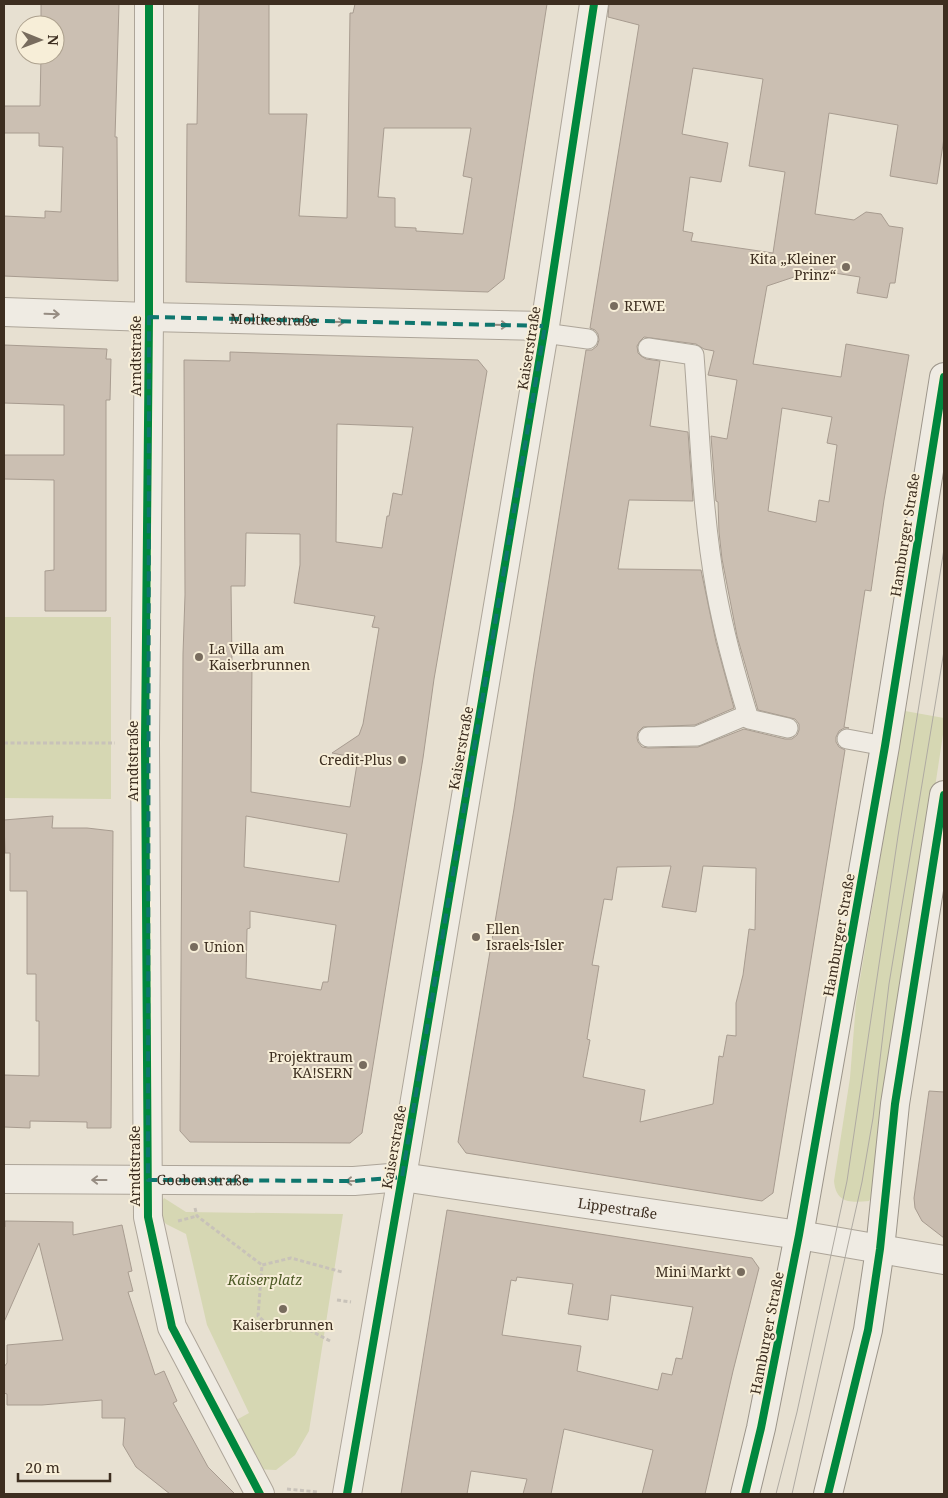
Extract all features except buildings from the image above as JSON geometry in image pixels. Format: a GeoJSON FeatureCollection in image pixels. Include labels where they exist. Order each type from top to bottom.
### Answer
{"type":"FeatureCollection","features":[{"type":"Feature","properties":{"kind":"street","name":"Arndtstraße"},"geometry":{"type":"LineString","coordinates":[[149,4],[149,318],[145,743],[148,1217],[172,1327],[258,1490]]}},
{"type":"Feature","properties":{"kind":"street","name":"Kaiserstraße"},"geometry":{"type":"LineString","coordinates":[[336,1494],[402,1177],[545,329],[594,4]]}},
{"type":"Feature","properties":{"kind":"street","name":"Moltkestraße"},"geometry":{"type":"LineString","coordinates":[[4,312],[545,329]]}},
{"type":"Feature","properties":{"kind":"street","name":"Hamburger Straße"},"geometry":{"type":"LineString","coordinates":[[745,1494],[762,1422],[799,1235],[885,746],[944,377]]}},
{"type":"Feature","properties":{"kind":"street"},"geometry":{"type":"LineString","coordinates":[[828,1494],[868,1330],[880,1249],[895,1104],[944,795]]}},
{"type":"Feature","properties":{"kind":"street","name":"Goebenstraße"},"geometry":{"type":"LineString","coordinates":[[4,1180],[354,1181],[402,1177]]}},
{"type":"Feature","properties":{"kind":"street","name":"Lippestraße"},"geometry":{"type":"LineString","coordinates":[[402,1177],[799,1235],[944,1260]]}},
{"type":"Feature","properties":{"kind":"lane"},"geometry":{"type":"LineString","coordinates":[[545,329],[588,339]]}},
{"type":"Feature","properties":{"kind":"lane"},"geometry":{"type":"LineString","coordinates":[[648,348],[694,355],[708,535],[714,581],[730,660],[748,719],[788,728]]}},
{"type":"Feature","properties":{"kind":"lane"},"geometry":{"type":"LineString","coordinates":[[648,737],[697,736],[747,715]]}},
{"type":"Feature","properties":{"kind":"lane"},"geometry":{"type":"LineString","coordinates":[[847,739],[885,746]]}},
{"type":"Feature","properties":{"kind":"path"},"geometry":{"type":"LineString","coordinates":[[4,743],[145,743]]}},
{"type":"Feature","properties":{"kind":"path"},"geometry":{"type":"LineString","coordinates":[[194,1202],[197,1216],[262,1265]]}},
{"type":"Feature","properties":{"kind":"path"},"geometry":{"type":"LineString","coordinates":[[262,1265],[291,1258],[342,1272]]}},
{"type":"Feature","properties":{"kind":"path"},"geometry":{"type":"LineString","coordinates":[[262,1265],[258,1316],[265,1322],[298,1324],[330,1340]]}},
{"type":"Feature","properties":{"kind":"path"},"geometry":{"type":"LineString","coordinates":[[258,1490],[336,1494]]}},
{"type":"Feature","properties":{"kind":"highlighted area"},"geometry":{"type":"Polygon","coordinates":[[[149,317],[545,326],[402,1177],[354,1181],[148,1180],[149,317]]]}},
{"type":"Feature","properties":{"kind":"green space"},"geometry":{"type":"Polygon","coordinates":[[[4,617],[111,617],[111,799],[4,798],[4,617]]]}},
{"type":"Feature","properties":{"kind":"green space"},"geometry":{"type":"Polygon","coordinates":[[[905,711],[944,718],[944,728],[873,1195],[869,1201],[856,1202],[841,1198],[835,1188],[834,1181],[850,1078],[856,1003],[905,711]]]}},
{"type":"Feature","properties":{"kind":"green space","name":"Kaiserplatz"},"geometry":{"type":"Polygon","coordinates":[[[164,1198],[186,1212],[343,1214],[309,1431],[295,1455],[276,1470],[255,1469],[229,1424],[249,1413],[207,1325],[186,1234],[166,1224],[156,1212],[164,1198]]]}},
{"type":"Feature","properties":{"kind":"tram line"},"geometry":{"type":"LineString","coordinates":[[776,1494],[797,1412],[847,1181],[898,836],[944,549]]}},
{"type":"Feature","properties":{"kind":"tram line"},"geometry":{"type":"LineString","coordinates":[[792,1494],[862,1182],[873,1118],[889,984],[944,651]]}},
{"type":"Feature","properties":{"kind":"cycle path"},"geometry":{"type":"LineString","coordinates":[[149,4],[149,317],[145,743],[148,1217],[172,1327],[260,1494]]}},
{"type":"Feature","properties":{"kind":"cycle path"},"geometry":{"type":"LineString","coordinates":[[347,1494],[545,326],[594,4]]}},
{"type":"Feature","properties":{"kind":"cycle path"},"geometry":{"type":"LineString","coordinates":[[745,1494],[761,1428],[799,1235],[885,746],[944,377]]}},
{"type":"Feature","properties":{"kind":"cycle path"},"geometry":{"type":"LineString","coordinates":[[828,1494],[868,1330],[880,1249],[895,1104],[944,795]]}},
{"type":"Feature","properties":{"kind":"place","name":"Kita „Kleiner Prinz“"},"geometry":{"type":"Point","coordinates":[846,267]}},
{"type":"Feature","properties":{"kind":"place","name":"REWE"},"geometry":{"type":"Point","coordinates":[614,306]}},
{"type":"Feature","properties":{"kind":"place","name":"La Villa am Kaiserbrunnen"},"geometry":{"type":"Point","coordinates":[199,657]}},
{"type":"Feature","properties":{"kind":"place","name":"Credit-Plus"},"geometry":{"type":"Point","coordinates":[402,760]}},
{"type":"Feature","properties":{"kind":"place","name":"Ellen Israels-Isler"},"geometry":{"type":"Point","coordinates":[476,937]}},
{"type":"Feature","properties":{"kind":"place","name":"Union"},"geometry":{"type":"Point","coordinates":[194,947]}},
{"type":"Feature","properties":{"kind":"place","name":"Projektraum KA!SERN"},"geometry":{"type":"Point","coordinates":[363,1065]}},
{"type":"Feature","properties":{"kind":"place","name":"Mini Markt"},"geometry":{"type":"Point","coordinates":[741,1272]}},
{"type":"Feature","properties":{"kind":"place","name":"Kaiserbrunnen"},"geometry":{"type":"Point","coordinates":[283,1309]}}]}
